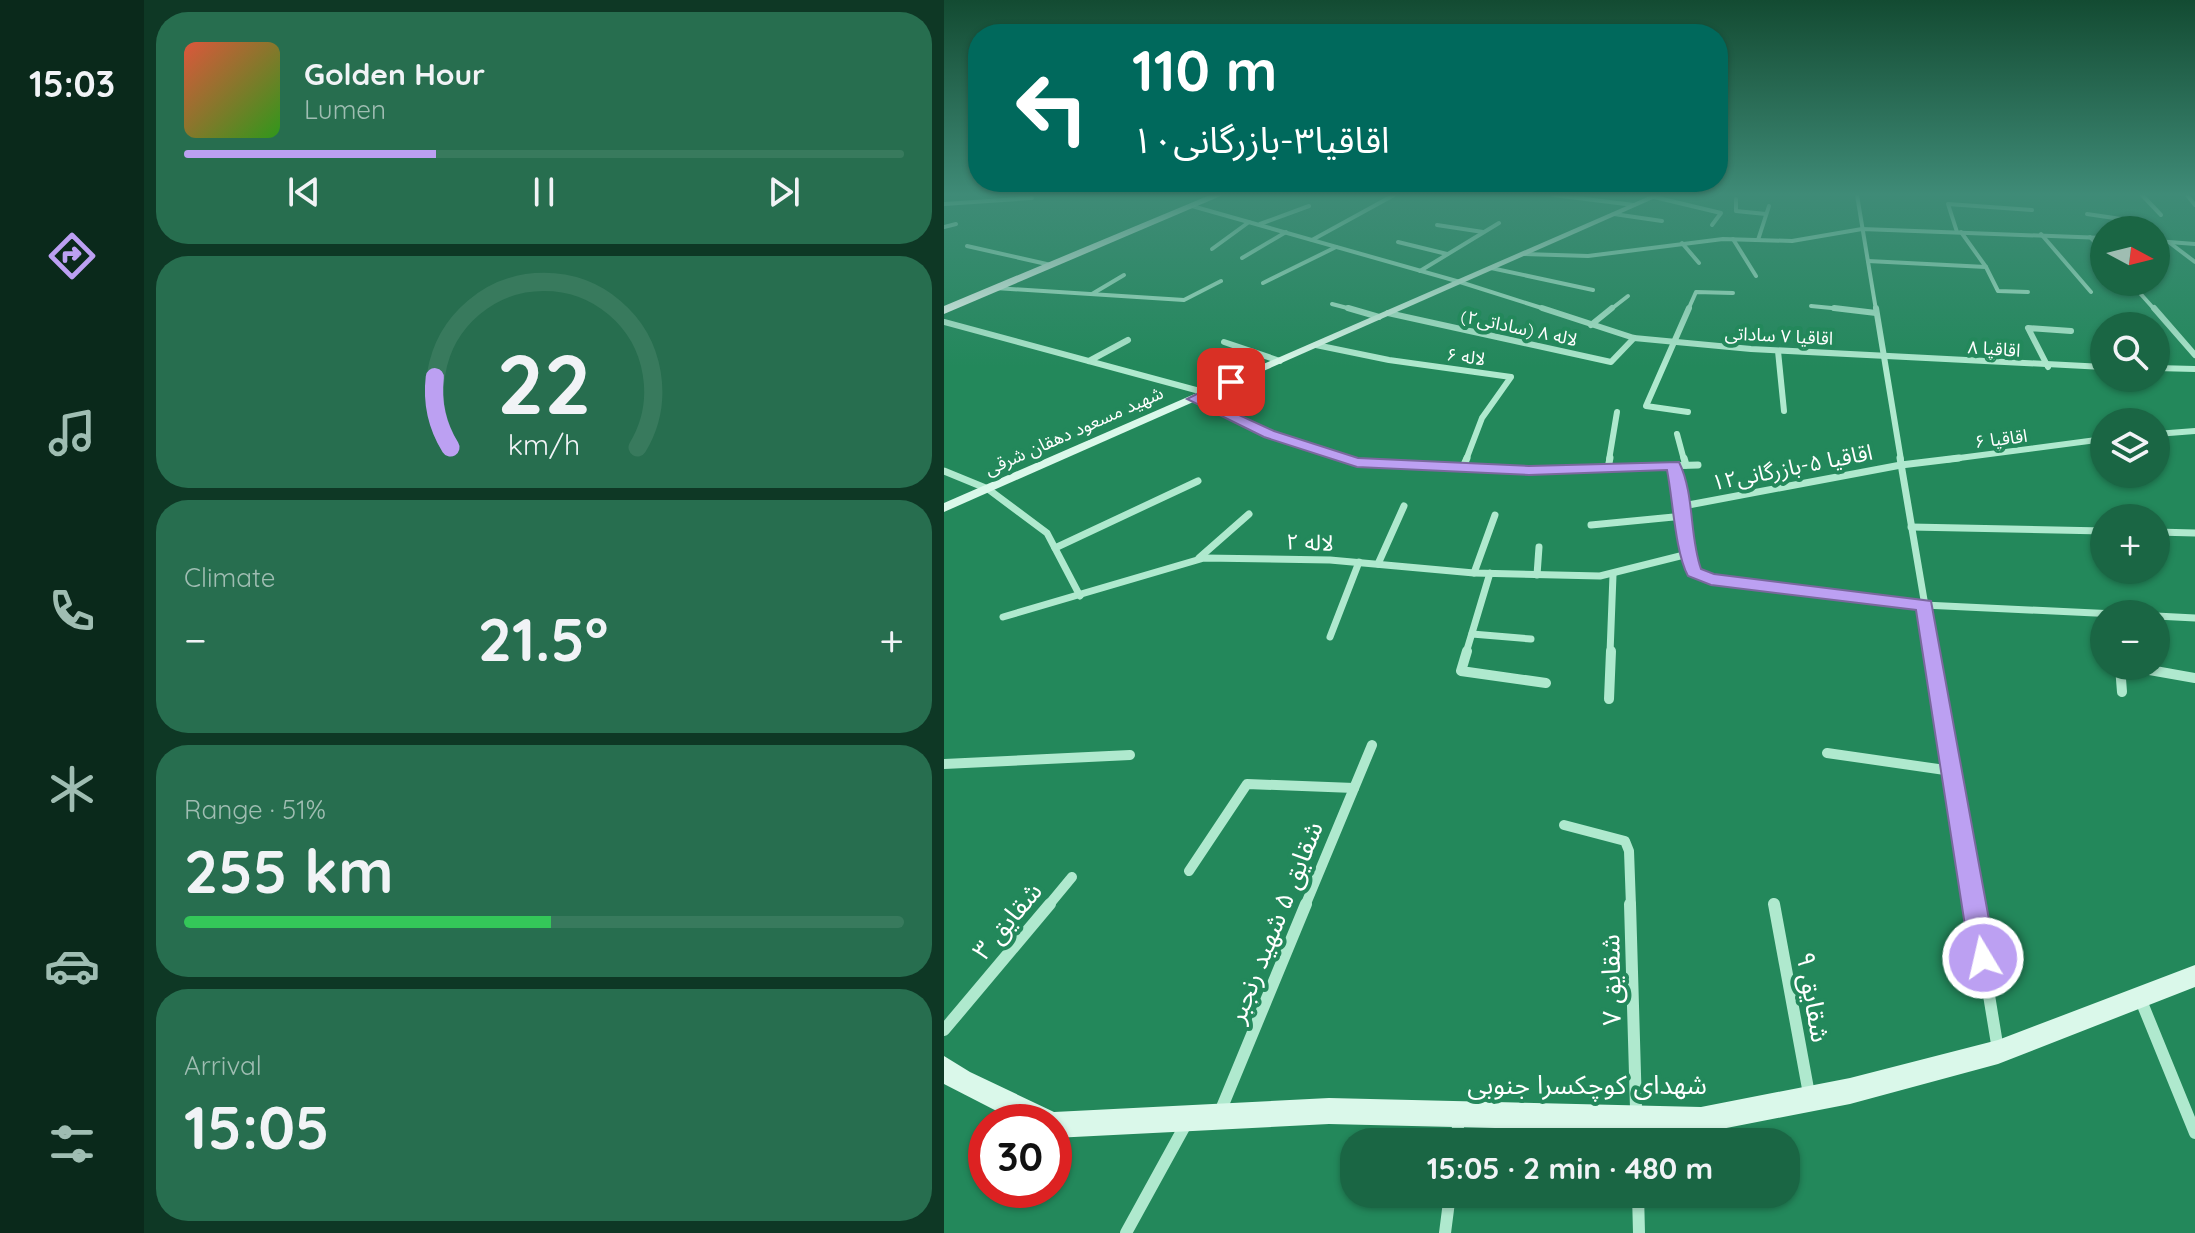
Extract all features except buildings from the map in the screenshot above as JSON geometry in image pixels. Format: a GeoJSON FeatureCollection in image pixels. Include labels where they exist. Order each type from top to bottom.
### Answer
{"type":"FeatureCollection","features":[{"type":"Feature","properties":{"kind":"main road"},"geometry":{"type":"LineString","coordinates":[[944,310],[1081,253]]}},
{"type":"Feature","properties":{"kind":"main road","name":"شهید مسعود دهقان شرقی"},"geometry":{"type":"LineString","coordinates":[[944,508],[1527,253]]}},
{"type":"Feature","properties":{"kind":"main road","name":"شهدای کوچکسرا جنوبی"},"geometry":{"type":"LineString","coordinates":[[1650,1128],[1810,1098],[1998,1052],[2195,976]]}},
{"type":"Feature","properties":{"kind":"main road"},"geometry":{"type":"LineString","coordinates":[[944,1069],[961,1081],[1009,1104]]}},
{"type":"Feature","properties":{"kind":"main road","name":"شهدای کوچکسرا جنوبی"},"geometry":{"type":"LineString","coordinates":[[1072,1124],[1329,1111],[1460,1114],[1615,1128]]}},
{"type":"Feature","properties":{"kind":"street"},"geometry":{"type":"LineString","coordinates":[[996,253],[1051,265]]}},
{"type":"Feature","properties":{"kind":"street"},"geometry":{"type":"LineString","coordinates":[[1242,258],[1251,253]]}},
{"type":"Feature","properties":{"kind":"street"},"geometry":{"type":"LineString","coordinates":[[1263,283],[1325,253]]}},
{"type":"Feature","properties":{"kind":"street","name":"اقاقیا ۷ ساداتی"},"geometry":{"type":"LineString","coordinates":[[1355,253],[1460,282],[1634,338],[1672,344],[1883,356]]}},
{"type":"Feature","properties":{"kind":"street"},"geometry":{"type":"LineString","coordinates":[[1442,253],[1448,254]]}},
{"type":"Feature","properties":{"kind":"street"},"geometry":{"type":"LineString","coordinates":[[1524,254],[1588,256],[1613,253]]}},
{"type":"Feature","properties":{"kind":"street"},"geometry":{"type":"LineString","coordinates":[[1690,253],[1699,263]]}},
{"type":"Feature","properties":{"kind":"street"},"geometry":{"type":"LineString","coordinates":[[1741,253],[1756,276]]}},
{"type":"Feature","properties":{"kind":"street"},"geometry":{"type":"LineString","coordinates":[[1866,253],[1998,1052]]}},
{"type":"Feature","properties":{"kind":"street"},"geometry":{"type":"LineString","coordinates":[[1975,253],[1998,291],[2028,292]]}},
{"type":"Feature","properties":{"kind":"street"},"geometry":{"type":"LineString","coordinates":[[2057,253],[2090,291]]}},
{"type":"Feature","properties":{"kind":"street"},"geometry":{"type":"LineString","coordinates":[[1420,271],[1448,254]]}},
{"type":"Feature","properties":{"kind":"street"},"geometry":{"type":"LineString","coordinates":[[1868,261],[1986,267]]}},
{"type":"Feature","properties":{"kind":"street"},"geometry":{"type":"LineString","coordinates":[[1491,268],[1593,290]]}},
{"type":"Feature","properties":{"kind":"street"},"geometry":{"type":"LineString","coordinates":[[1092,295],[1124,275]]}},
{"type":"Feature","properties":{"kind":"street"},"geometry":{"type":"LineString","coordinates":[[995,288],[1184,300],[1221,281]]}},
{"type":"Feature","properties":{"kind":"street"},"geometry":{"type":"LineString","coordinates":[[1688,412],[1646,406],[1696,292],[1733,293]]}},
{"type":"Feature","properties":{"kind":"street"},"geometry":{"type":"LineString","coordinates":[[1591,325],[1628,296]]}},
{"type":"Feature","properties":{"kind":"street"},"geometry":{"type":"LineString","coordinates":[[2142,296],[2195,355]]}},
{"type":"Feature","properties":{"kind":"street"},"geometry":{"type":"LineString","coordinates":[[1332,304],[1384,315]]}},
{"type":"Feature","properties":{"kind":"street"},"geometry":{"type":"LineString","coordinates":[[1811,306],[1876,313]]}},
{"type":"Feature","properties":{"kind":"street","name":"لاله ۸ (ساداتی۲)"},"geometry":{"type":"LineString","coordinates":[[1384,315],[1611,362],[1634,338]]}},
{"type":"Feature","properties":{"kind":"street"},"geometry":{"type":"LineString","coordinates":[[944,322],[1207,393]]}},
{"type":"Feature","properties":{"kind":"street"},"geometry":{"type":"LineString","coordinates":[[2048,367],[2028,328],[2071,331]]}},
{"type":"Feature","properties":{"kind":"street"},"geometry":{"type":"LineString","coordinates":[[1088,362],[1128,340]]}},
{"type":"Feature","properties":{"kind":"street"},"geometry":{"type":"LineString","coordinates":[[1224,342],[1280,361]]}},
{"type":"Feature","properties":{"kind":"street","name":"لاله ۶"},"geometry":{"type":"LineString","coordinates":[[1316,345],[1389,360],[1511,377],[1482,418],[1463,467]]}},
{"type":"Feature","properties":{"kind":"street"},"geometry":{"type":"LineString","coordinates":[[1778,351],[1784,411]]}},
{"type":"Feature","properties":{"kind":"street","name":"اقاقیا ۸"},"geometry":{"type":"LineString","coordinates":[[1883,356],[2090,367]]}},
{"type":"Feature","properties":{"kind":"street"},"geometry":{"type":"LineString","coordinates":[[2170,368],[2195,369]]}},
{"type":"Feature","properties":{"kind":"street"},"geometry":{"type":"LineString","coordinates":[[1194,399],[1269,434],[1357,463],[1529,470],[1698,465]]}},
{"type":"Feature","properties":{"kind":"street"},"geometry":{"type":"LineString","coordinates":[[1608,468],[1617,412]]}},
{"type":"Feature","properties":{"kind":"street"},"geometry":{"type":"LineString","coordinates":[[2170,433],[2195,431]]}},
{"type":"Feature","properties":{"kind":"street"},"geometry":{"type":"LineString","coordinates":[[1677,434],[1686,465]]}},
{"type":"Feature","properties":{"kind":"street","name":"اقاقیا ۶"},"geometry":{"type":"LineString","coordinates":[[1901,465],[2090,441]]}},
{"type":"Feature","properties":{"kind":"street","name":"اقاقیا ۵-بازرگانی۱۲"},"geometry":{"type":"LineString","coordinates":[[1683,506],[1901,465]]}},
{"type":"Feature","properties":{"kind":"street"},"geometry":{"type":"LineString","coordinates":[[1673,466],[1694,572],[1711,579],[1924,605],[2090,613]]}},
{"type":"Feature","properties":{"kind":"street"},"geometry":{"type":"LineString","coordinates":[[944,471],[988,489],[1047,533],[1080,596]]}},
{"type":"Feature","properties":{"kind":"street"},"geometry":{"type":"LineString","coordinates":[[1055,548],[1198,481]]}},
{"type":"Feature","properties":{"kind":"street"},"geometry":{"type":"LineString","coordinates":[[1378,564],[1404,506]]}},
{"type":"Feature","properties":{"kind":"street"},"geometry":{"type":"LineString","coordinates":[[1196,561],[1249,514]]}},
{"type":"Feature","properties":{"kind":"street"},"geometry":{"type":"LineString","coordinates":[[1474,573],[1495,515]]}},
{"type":"Feature","properties":{"kind":"street"},"geometry":{"type":"LineString","coordinates":[[1591,525],[1684,516]]}},
{"type":"Feature","properties":{"kind":"street"},"geometry":{"type":"LineString","coordinates":[[1911,527],[2090,531]]}},
{"type":"Feature","properties":{"kind":"street"},"geometry":{"type":"LineString","coordinates":[[2170,532],[2195,533]]}},
{"type":"Feature","properties":{"kind":"street"},"geometry":{"type":"LineString","coordinates":[[1537,575],[1539,547]]}},
{"type":"Feature","properties":{"kind":"street","name":"لاله ۲"},"geometry":{"type":"LineString","coordinates":[[1003,617],[1196,561],[1359,562],[1474,573],[1613,575],[1688,554]]}},
{"type":"Feature","properties":{"kind":"street"},"geometry":{"type":"LineString","coordinates":[[1330,637],[1359,562]]}},
{"type":"Feature","properties":{"kind":"street"},"geometry":{"type":"LineString","coordinates":[[1490,573],[1461,671],[1546,683]]}},
{"type":"Feature","properties":{"kind":"street"},"geometry":{"type":"LineString","coordinates":[[1609,699],[1613,575]]}},
{"type":"Feature","properties":{"kind":"street"},"geometry":{"type":"LineString","coordinates":[[2170,617],[2195,618]]}},
{"type":"Feature","properties":{"kind":"street"},"geometry":{"type":"LineString","coordinates":[[1472,634],[1531,639]]}},
{"type":"Feature","properties":{"kind":"street"},"geometry":{"type":"LineString","coordinates":[[2170,674],[2195,678]]}},
{"type":"Feature","properties":{"kind":"street"},"geometry":{"type":"LineString","coordinates":[[2121,680],[2122,692]]}},
{"type":"Feature","properties":{"kind":"street","name":"شقایق ۵ شهید رنجبر"},"geometry":{"type":"LineString","coordinates":[[1218,1117],[1372,745]]}},
{"type":"Feature","properties":{"kind":"street"},"geometry":{"type":"LineString","coordinates":[[1827,753],[1952,771]]}},
{"type":"Feature","properties":{"kind":"street"},"geometry":{"type":"LineString","coordinates":[[944,764],[1130,755]]}},
{"type":"Feature","properties":{"kind":"street"},"geometry":{"type":"LineString","coordinates":[[1189,871],[1247,784],[1354,788]]}},
{"type":"Feature","properties":{"kind":"street","name":"شقایق ۷"},"geometry":{"type":"LineString","coordinates":[[1564,825],[1625,841],[1629,851],[1637,1128]]}},
{"type":"Feature","properties":{"kind":"street","name":"شقایق ۳"},"geometry":{"type":"LineString","coordinates":[[944,1030],[1072,877]]}},
{"type":"Feature","properties":{"kind":"street","name":"شقایق ۹"},"geometry":{"type":"LineString","coordinates":[[1774,904],[1810,1098]]}},
{"type":"Feature","properties":{"kind":"street"},"geometry":{"type":"LineString","coordinates":[[2140,998],[2195,1133]]}},
{"type":"Feature","properties":{"kind":"street"},"geometry":{"type":"LineString","coordinates":[[1458,1128],[1460,1114]]}},
{"type":"Feature","properties":{"kind":"street"},"geometry":{"type":"LineString","coordinates":[[1126,1233],[1189,1118]]}},
{"type":"Feature","properties":{"kind":"street"},"geometry":{"type":"LineString","coordinates":[[1445,1233],[1448,1208]]}},
{"type":"Feature","properties":{"kind":"street"},"geometry":{"type":"LineString","coordinates":[[1638,1208],[1639,1233]]}},
{"type":"Feature","properties":{"kind":"route"},"geometry":{"type":"LineString","coordinates":[[1231,382],[1194,399],[1269,434],[1357,463],[1529,470],[1673,466],[1694,572],[1711,579],[1924,605],[1983,958]]}}]}
